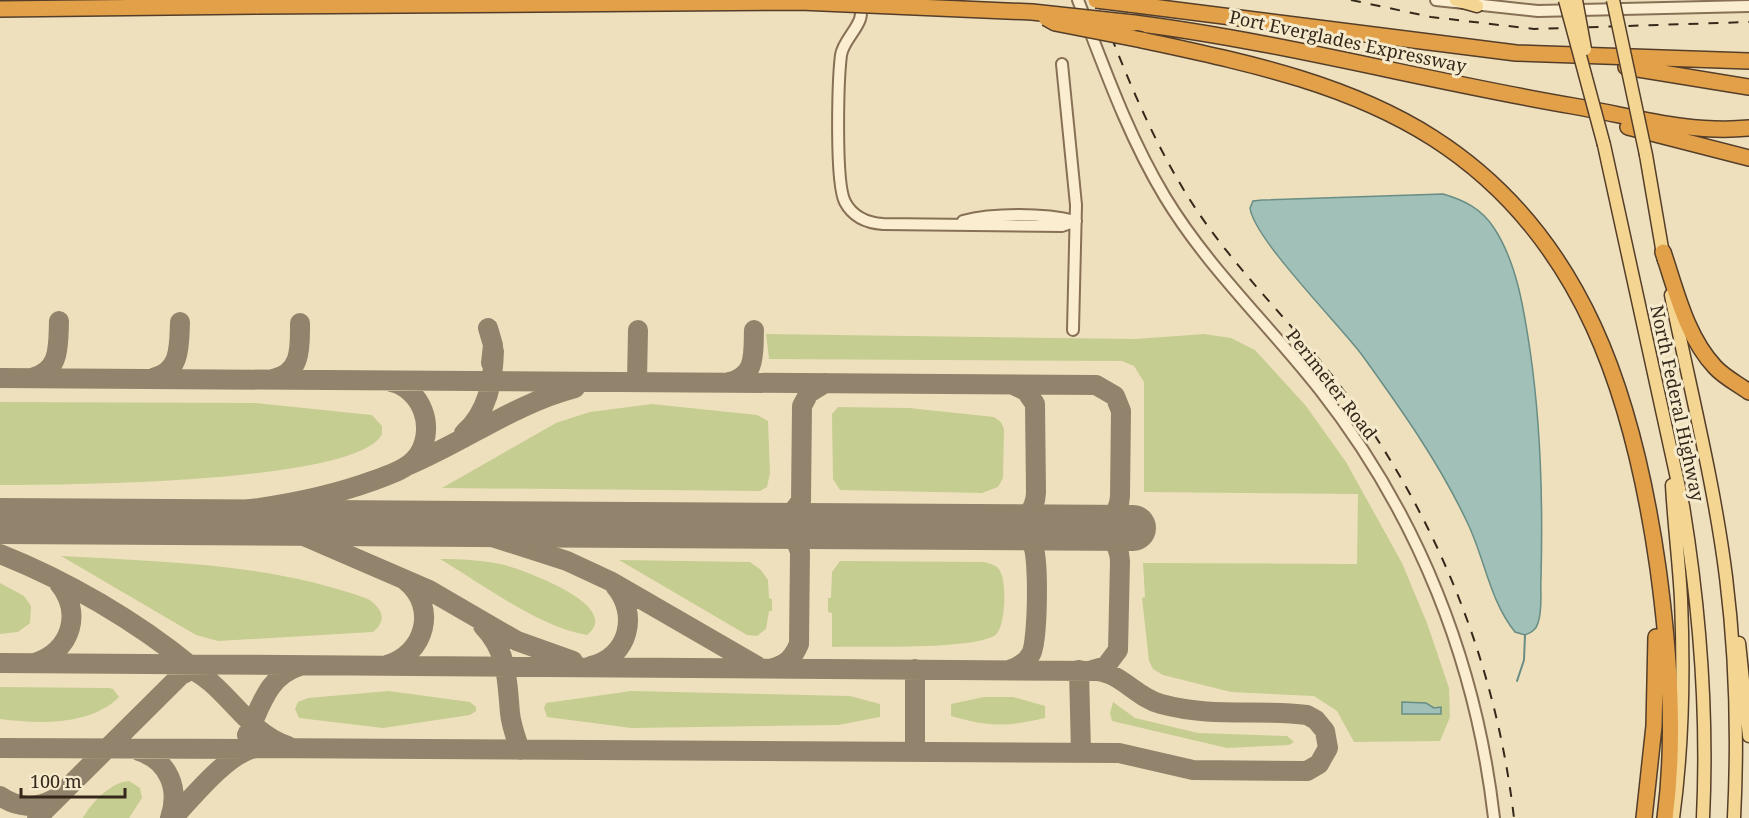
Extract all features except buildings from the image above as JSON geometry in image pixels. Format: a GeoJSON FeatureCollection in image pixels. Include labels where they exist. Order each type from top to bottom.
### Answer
{"type":"FeatureCollection","features":[{"type":"Feature","properties":{"kind":"highway","name":"Port Everglades Expressway"},"geometry":{"type":"LineString","coordinates":[[1096,0],[1515,53],[1749,60]]}},
{"type":"Feature","properties":{"kind":"highway","name":"Port Everglades Expressway"},"geometry":{"type":"LineString","coordinates":[[0,9],[800,2],[1032,12],[1134,23],[1280,46],[1512,96],[1676,126],[1749,128]]}},
{"type":"Feature","properties":{"kind":"highway"},"geometry":{"type":"LineString","coordinates":[[1032,12],[1055,23],[1142,40],[1291,75],[1366,101],[1436,140],[1498,190],[1533,228],[1579,294],[1602,342],[1628,418],[1655,547],[1668,673],[1670,751],[1665,818]]}},
{"type":"Feature","properties":{"kind":"highway"},"geometry":{"type":"LineString","coordinates":[[1515,53],[1670,72],[1749,87]]}},
{"type":"Feature","properties":{"kind":"highway"},"geometry":{"type":"LineString","coordinates":[[1512,96],[1749,158]]}},
{"type":"Feature","properties":{"kind":"highway"},"geometry":{"type":"LineString","coordinates":[[1663,252],[1685,315],[1702,351],[1716,369],[1749,392]]}},
{"type":"Feature","properties":{"kind":"highway"},"geometry":{"type":"LineString","coordinates":[[1644,818],[1656,697],[1655,547]]}},
{"type":"Feature","properties":{"kind":"main road"},"geometry":{"type":"LineString","coordinates":[[1456,0],[1477,6]]}},
{"type":"Feature","properties":{"kind":"main road"},"geometry":{"type":"LineString","coordinates":[[1565,0],[1604,146]]}},
{"type":"Feature","properties":{"kind":"main road","name":"North Federal Highway"},"geometry":{"type":"LineString","coordinates":[[1576,0],[1604,146],[1683,506],[1699,616],[1705,720],[1702,818]]}},
{"type":"Feature","properties":{"kind":"main road","name":"North Federal Highway"},"geometry":{"type":"LineString","coordinates":[[1613,0],[1716,512],[1729,601],[1736,705],[1734,818]]}},
{"type":"Feature","properties":{"kind":"main road"},"geometry":{"type":"LineString","coordinates":[[1670,454],[1683,656],[1682,726],[1673,818]]}},
{"type":"Feature","properties":{"kind":"main road"},"geometry":{"type":"LineString","coordinates":[[1729,601],[1742,658],[1749,736]]}},
{"type":"Feature","properties":{"kind":"street"},"geometry":{"type":"LineString","coordinates":[[861,0],[861,17],[841,52],[840,185],[843,198],[854,214],[876,224],[957,223],[978,226],[1062,226],[1076,221]]}},
{"type":"Feature","properties":{"kind":"street","name":"Perimeter Road"},"geometry":{"type":"LineString","coordinates":[[1078,0],[1112,88],[1164,196],[1212,265],[1302,368],[1339,415],[1369,459],[1410,531],[1445,609],[1469,680],[1483,747],[1494,818]]}},
{"type":"Feature","properties":{"kind":"street"},"geometry":{"type":"LineString","coordinates":[[1436,0],[1477,6],[1558,11],[1749,6]]}},
{"type":"Feature","properties":{"kind":"street"},"geometry":{"type":"LineString","coordinates":[[1062,64],[1076,221],[1073,330]]}},
{"type":"Feature","properties":{"kind":"green space"},"geometry":{"type":"Polygon","coordinates":[[[766,334],[1136,339],[1204,334],[1231,338],[1255,350],[1306,406],[1346,462],[1402,563],[1427,623],[1449,688],[1450,717],[1440,741],[1354,742],[1337,711],[1314,696],[1231,692],[1163,675],[1153,669],[1149,661],[1142,598],[1145,597],[1143,563],[1357,564],[1358,494],[1144,492],[1144,382],[1134,366],[1122,361],[769,359],[766,334]]]}},
{"type":"Feature","properties":{"kind":"green space"},"geometry":{"type":"Polygon","coordinates":[[[0,402],[255,403],[372,415],[382,426],[382,434],[361,451],[320,463],[266,472],[140,482],[0,485],[0,402]]]}},
{"type":"Feature","properties":{"kind":"green space"},"geometry":{"type":"Polygon","coordinates":[[[652,404],[757,415],[768,421],[770,473],[767,487],[760,491],[442,488],[556,423],[590,412],[652,404]]]}},
{"type":"Feature","properties":{"kind":"green space"},"geometry":{"type":"Polygon","coordinates":[[[838,407],[909,408],[994,417],[1001,422],[1004,429],[1003,478],[998,487],[982,493],[840,490],[833,479],[832,414],[838,407]]]}},
{"type":"Feature","properties":{"kind":"green space"},"geometry":{"type":"Polygon","coordinates":[[[61,556],[216,566],[293,578],[368,599],[380,610],[382,619],[378,628],[373,632],[218,641],[196,635],[61,556]]]}},
{"type":"Feature","properties":{"kind":"green space"},"geometry":{"type":"Polygon","coordinates":[[[440,559],[497,563],[532,574],[568,591],[583,602],[593,613],[595,624],[587,635],[550,623],[511,603],[440,559]]]}},
{"type":"Feature","properties":{"kind":"green space"},"geometry":{"type":"Polygon","coordinates":[[[619,560],[750,562],[761,570],[768,580],[772,611],[769,611],[766,629],[757,636],[747,635],[619,560]]]}},
{"type":"Feature","properties":{"kind":"green space"},"geometry":{"type":"Polygon","coordinates":[[[840,561],[984,562],[991,564],[1000,571],[1004,585],[1001,625],[994,636],[962,643],[832,647],[832,613],[828,612],[828,598],[831,598],[832,572],[840,561]]]}},
{"type":"Feature","properties":{"kind":"green space"},"geometry":{"type":"Polygon","coordinates":[[[0,583],[24,596],[31,606],[30,623],[18,632],[0,634],[0,583]]]}},
{"type":"Feature","properties":{"kind":"green space"},"geometry":{"type":"Polygon","coordinates":[[[0,687],[109,688],[113,689],[119,697],[94,713],[79,718],[47,722],[15,721],[0,719],[0,687]]]}},
{"type":"Feature","properties":{"kind":"green space"},"geometry":{"type":"Polygon","coordinates":[[[389,691],[470,702],[476,707],[476,711],[470,715],[383,728],[299,718],[295,709],[298,702],[308,698],[389,691]]]}},
{"type":"Feature","properties":{"kind":"green space"},"geometry":{"type":"Polygon","coordinates":[[[631,691],[850,696],[880,704],[880,717],[838,725],[631,728],[547,717],[544,708],[546,703],[631,691]]]}},
{"type":"Feature","properties":{"kind":"green space"},"geometry":{"type":"Polygon","coordinates":[[[984,697],[1013,697],[1045,706],[1045,718],[998,725],[951,716],[951,704],[984,697]]]}},
{"type":"Feature","properties":{"kind":"green space"},"geometry":{"type":"Polygon","coordinates":[[[1113,702],[1135,718],[1198,733],[1287,736],[1294,742],[1289,745],[1227,748],[1112,721],[1110,713],[1113,702]]]}},
{"type":"Feature","properties":{"kind":"green space"},"geometry":{"type":"Polygon","coordinates":[[[129,781],[140,788],[142,798],[129,818],[83,818],[102,794],[115,785],[129,781]]]}},
{"type":"Feature","properties":{"kind":"water"},"geometry":{"type":"Polygon","coordinates":[[[1443,194],[1472,206],[1494,228],[1514,271],[1525,319],[1537,407],[1542,521],[1540,612],[1536,627],[1525,635],[1515,632],[1506,620],[1468,524],[1419,437],[1362,355],[1266,240],[1250,208],[1253,201],[1262,200],[1443,194]]]}},
{"type":"Feature","properties":{"kind":"water"},"geometry":{"type":"Polygon","coordinates":[[[1402,702],[1426,703],[1434,708],[1441,707],[1441,714],[1402,714],[1402,702]]]}},
{"type":"Feature","properties":{"kind":"waterway"},"geometry":{"type":"LineString","coordinates":[[1517,681],[1524,660],[1525,635]]}},
{"type":"Feature","properties":{"kind":"taxiway"},"geometry":{"type":"LineString","coordinates":[[32,378],[41,374],[53,363],[58,348],[59,321]]}},
{"type":"Feature","properties":{"kind":"taxiway"},"geometry":{"type":"LineString","coordinates":[[153,378],[162,375],[174,364],[177,357],[180,322]]}},
{"type":"Feature","properties":{"kind":"taxiway"},"geometry":{"type":"LineString","coordinates":[[273,379],[282,376],[294,365],[299,350],[300,323]]}},
{"type":"Feature","properties":{"kind":"taxiway"},"geometry":{"type":"LineString","coordinates":[[488,328],[493,345],[491,363]]}},
{"type":"Feature","properties":{"kind":"taxiway"},"geometry":{"type":"LineString","coordinates":[[637,382],[638,330]]}},
{"type":"Feature","properties":{"kind":"taxiway"},"geometry":{"type":"LineString","coordinates":[[730,382],[739,379],[749,369],[753,355],[754,330]]}},
{"type":"Feature","properties":{"kind":"taxiway"},"geometry":{"type":"LineString","coordinates":[[464,433],[479,416],[484,406],[490,385],[494,351]]}},
{"type":"Feature","properties":{"kind":"taxiway"},"geometry":{"type":"LineString","coordinates":[[0,378],[1096,385],[1115,396],[1121,411],[1120,496],[1115,513],[1102,523],[1090,528]]}},
{"type":"Feature","properties":{"kind":"taxiway"},"geometry":{"type":"LineString","coordinates":[[86,521],[196,515],[269,507],[340,491],[396,472],[411,463],[419,454],[424,443],[426,424],[423,411],[415,396],[402,386],[391,382]]}},
{"type":"Feature","properties":{"kind":"taxiway"},"geometry":{"type":"LineString","coordinates":[[765,525],[788,518],[801,501],[802,406],[809,393],[825,383]]}},
{"type":"Feature","properties":{"kind":"taxiway"},"geometry":{"type":"LineString","coordinates":[[1007,527],[1028,515],[1036,493],[1035,404],[1026,391],[1013,385]]}},
{"type":"Feature","properties":{"kind":"taxiway"},"geometry":{"type":"LineString","coordinates":[[409,465],[531,403],[575,388]]}},
{"type":"Feature","properties":{"kind":"taxiway"},"geometry":{"type":"LineString","coordinates":[[274,523],[429,590],[517,641],[573,661]]}},
{"type":"Feature","properties":{"kind":"taxiway"},"geometry":{"type":"LineString","coordinates":[[392,523],[492,537],[567,561],[610,581],[757,666]]}},
{"type":"Feature","properties":{"kind":"taxiway"},"geometry":{"type":"LineString","coordinates":[[762,526],[786,532],[794,540],[800,552],[799,644],[789,660],[773,668]]}},
{"type":"Feature","properties":{"kind":"taxiway"},"geometry":{"type":"LineString","coordinates":[[1007,527],[1022,534],[1033,546],[1037,582],[1035,634],[1031,654],[1022,664],[1009,670]]}},
{"type":"Feature","properties":{"kind":"taxiway"},"geometry":{"type":"LineString","coordinates":[[1090,528],[1102,532],[1115,543],[1120,561],[1118,650],[1106,666],[1092,670]]}},
{"type":"Feature","properties":{"kind":"taxiway"},"geometry":{"type":"LineString","coordinates":[[0,554],[50,576],[100,603],[125,618],[192,667]]}},
{"type":"Feature","properties":{"kind":"taxiway"},"geometry":{"type":"LineString","coordinates":[[387,665],[410,651],[423,629],[422,604],[416,592],[406,581]]}},
{"type":"Feature","properties":{"kind":"taxiway"},"geometry":{"type":"LineString","coordinates":[[35,663],[58,649],[70,629],[70,605],[58,582]]}},
{"type":"Feature","properties":{"kind":"taxiway"},"geometry":{"type":"LineString","coordinates":[[591,666],[614,654],[622,644],[626,633],[627,609],[615,586]]}},
{"type":"Feature","properties":{"kind":"taxiway"},"geometry":{"type":"LineString","coordinates":[[483,626],[502,656],[507,678],[511,722],[520,750]]}},
{"type":"Feature","properties":{"kind":"taxiway"},"geometry":{"type":"LineString","coordinates":[[0,663],[1097,671],[1114,676],[1152,701],[1180,708],[1217,712],[1307,715],[1316,720],[1325,731],[1328,748],[1319,764],[1307,771],[1193,770],[1119,753],[257,748],[246,751],[223,766],[173,818]]}},
{"type":"Feature","properties":{"kind":"taxiway"},"geometry":{"type":"LineString","coordinates":[[184,666],[211,683],[259,730],[288,746]]}},
{"type":"Feature","properties":{"kind":"taxiway"},"geometry":{"type":"LineString","coordinates":[[37,818],[181,675],[199,666]]}},
{"type":"Feature","properties":{"kind":"taxiway"},"geometry":{"type":"LineString","coordinates":[[247,735],[272,685],[280,677],[300,666]]}},
{"type":"Feature","properties":{"kind":"taxiway"},"geometry":{"type":"LineString","coordinates":[[915,669],[915,752]]}},
{"type":"Feature","properties":{"kind":"taxiway"},"geometry":{"type":"LineString","coordinates":[[1079,670],[1081,753]]}},
{"type":"Feature","properties":{"kind":"taxiway"},"geometry":{"type":"LineString","coordinates":[[0,748],[249,749]]}},
{"type":"Feature","properties":{"kind":"taxiway"},"geometry":{"type":"LineString","coordinates":[[139,751],[158,762],[170,777],[174,797],[170,818]]}},
{"type":"Feature","properties":{"kind":"taxiway"},"geometry":{"type":"LineString","coordinates":[[0,796],[13,803],[27,806],[54,799]]}},
{"type":"Feature","properties":{"kind":"runway"},"geometry":{"type":"LineString","coordinates":[[0,521],[1133,528]]}},
{"type":"Feature","properties":{"kind":"railway"},"geometry":{"type":"LineString","coordinates":[[1097,0],[1151,129],[1192,203],[1224,248],[1331,374],[1367,423],[1428,528],[1453,583],[1474,640],[1505,757],[1514,818]]}},
{"type":"Feature","properties":{"kind":"railway"},"geometry":{"type":"LineString","coordinates":[[1107,0],[1121,39]]}},
{"type":"Feature","properties":{"kind":"railway"},"geometry":{"type":"LineString","coordinates":[[1351,0],[1431,17],[1534,29],[1749,22]]}}]}
